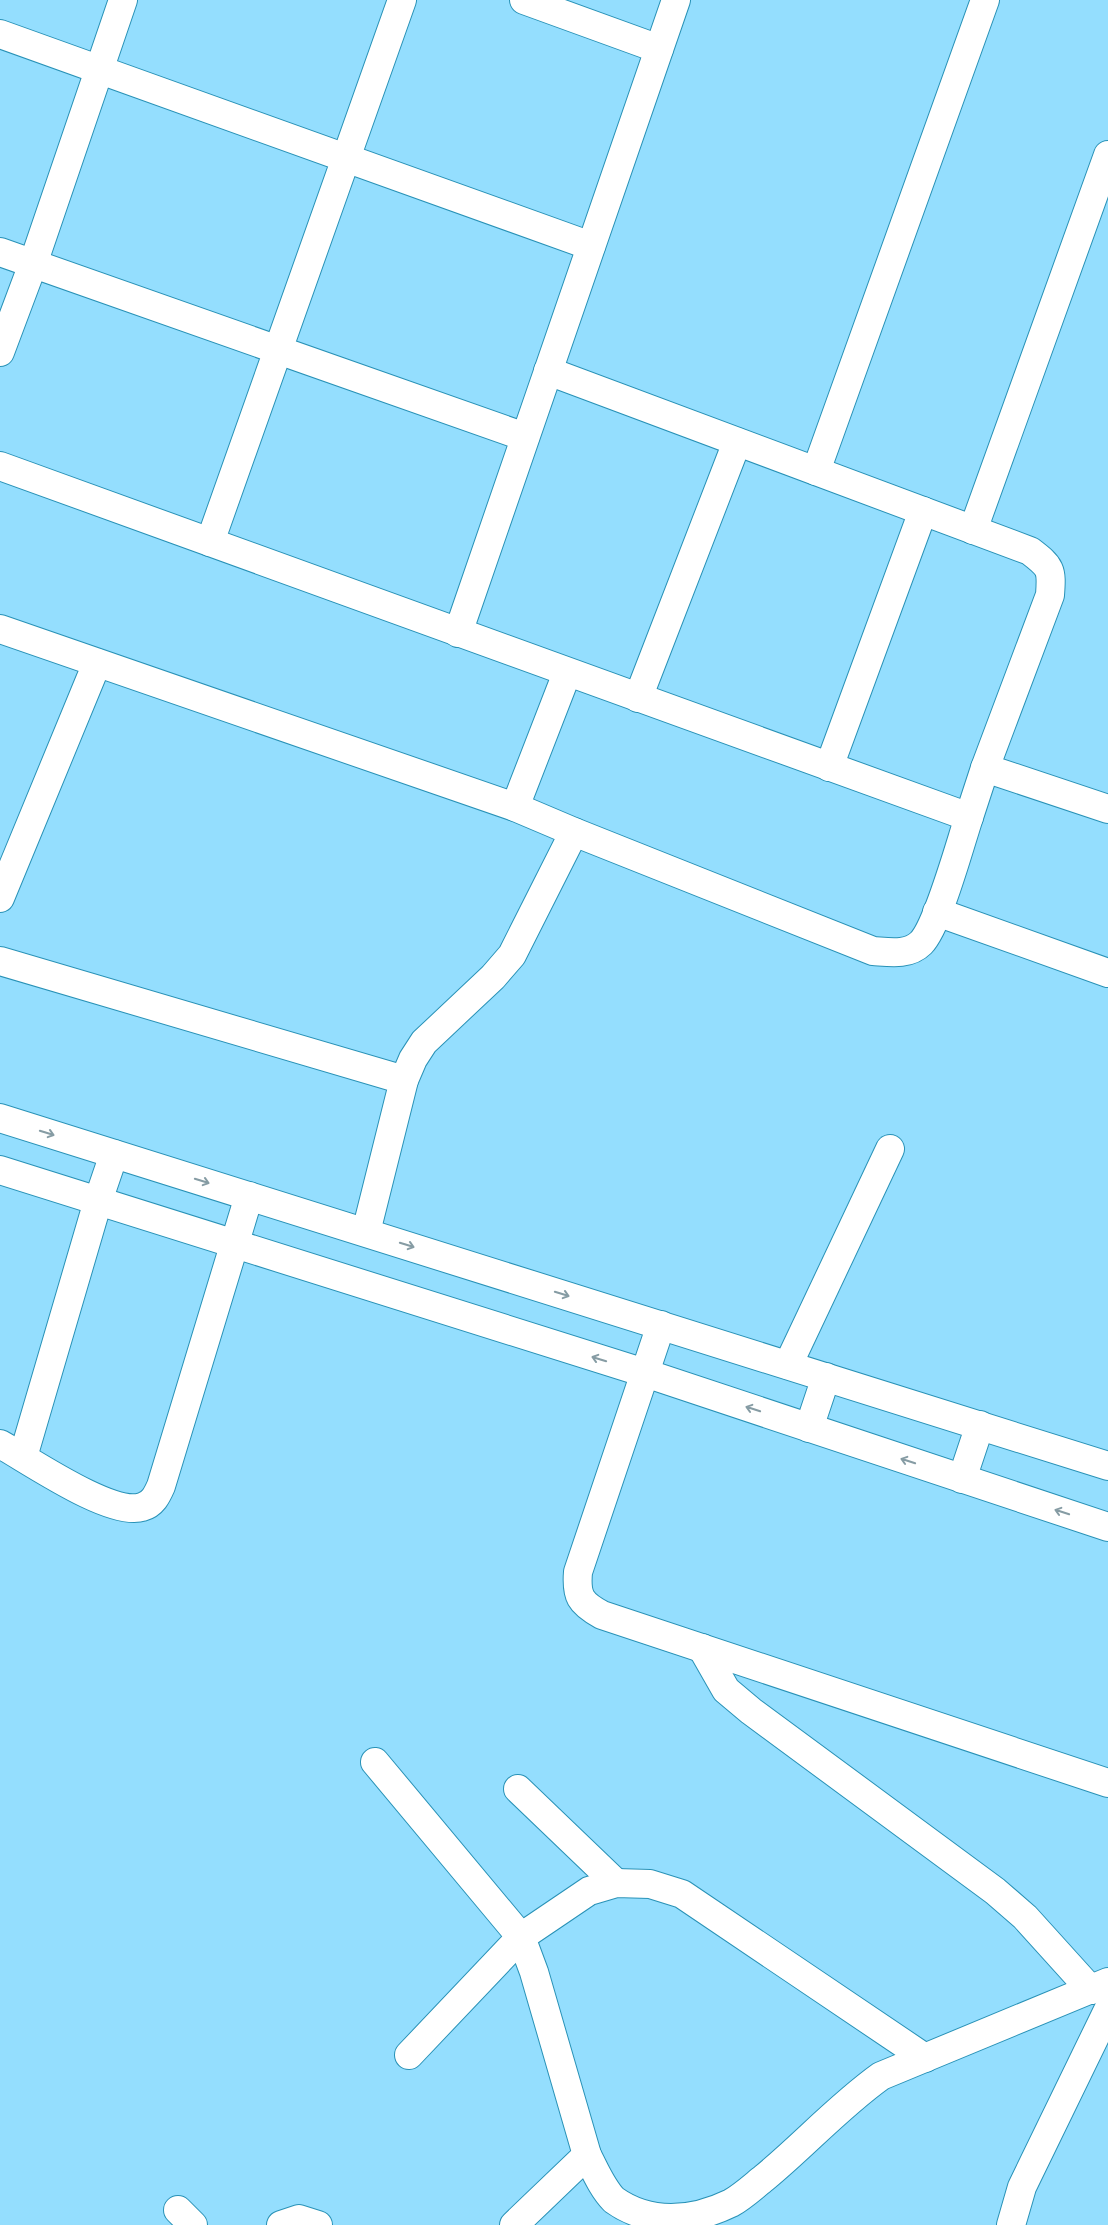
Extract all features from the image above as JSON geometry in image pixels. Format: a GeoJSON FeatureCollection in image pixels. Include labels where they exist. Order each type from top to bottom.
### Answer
{"type":"FeatureCollection","features":[{"type":"Feature","properties":{"kind":"street"},"geometry":{"type":"LineString","coordinates":[[0,352],[33,264],[123,0]]}},
{"type":"Feature","properties":{"kind":"street"},"geometry":{"type":"LineString","coordinates":[[210,542],[402,0]]}},
{"type":"Feature","properties":{"kind":"street"},"geometry":{"type":"LineString","coordinates":[[524,0],[659,49]]}},
{"type":"Feature","properties":{"kind":"street"},"geometry":{"type":"LineString","coordinates":[[458,633],[676,0]]}},
{"type":"Feature","properties":{"kind":"street"},"geometry":{"type":"LineString","coordinates":[[816,471],[985,0]]}},
{"type":"Feature","properties":{"kind":"street"},"geometry":{"type":"LineString","coordinates":[[0,34],[591,246]]}},
{"type":"Feature","properties":{"kind":"street"},"geometry":{"type":"LineString","coordinates":[[973,530],[1108,155]]}},
{"type":"Feature","properties":{"kind":"street"},"geometry":{"type":"LineString","coordinates":[[0,252],[525,437]]}},
{"type":"Feature","properties":{"kind":"street"},"geometry":{"type":"LineString","coordinates":[[0,629],[515,807],[872,951],[901,953],[920,944],[931,927],[937,912],[985,768],[1050,595],[1052,574],[1043,561],[1030,551],[548,372]]}},
{"type":"Feature","properties":{"kind":"street"},"geometry":{"type":"LineString","coordinates":[[638,698],[737,442]]}},
{"type":"Feature","properties":{"kind":"street"},"geometry":{"type":"LineString","coordinates":[[0,466],[566,673],[969,817]]}},
{"type":"Feature","properties":{"kind":"street"},"geometry":{"type":"LineString","coordinates":[[829,767],[923,511]]}},
{"type":"Feature","properties":{"kind":"street"},"geometry":{"type":"LineString","coordinates":[[0,898],[97,663]]}},
{"type":"Feature","properties":{"kind":"street"},"geometry":{"type":"LineString","coordinates":[[515,807],[566,673]]}},
{"type":"Feature","properties":{"kind":"street"},"geometry":{"type":"LineString","coordinates":[[985,768],[1108,809]]}},
{"type":"Feature","properties":{"kind":"street"},"geometry":{"type":"LineString","coordinates":[[366,1232],[404,1080],[413,1059],[424,1042],[493,977],[512,955],[574,832]]}},
{"type":"Feature","properties":{"kind":"street"},"geometry":{"type":"LineString","coordinates":[[937,912],[1108,973]]}},
{"type":"Feature","properties":{"kind":"street"},"geometry":{"type":"LineString","coordinates":[[0,961],[404,1080]]}},
{"type":"Feature","properties":{"kind":"street"},"geometry":{"type":"LineString","coordinates":[[0,1118],[1108,1466]]}},
{"type":"Feature","properties":{"kind":"street"},"geometry":{"type":"LineString","coordinates":[[788,1365],[890,1149]]}},
{"type":"Feature","properties":{"kind":"street"},"geometry":{"type":"LineString","coordinates":[[23,1457],[98,1201],[114,1154]]}},
{"type":"Feature","properties":{"kind":"street"},"geometry":{"type":"LineString","coordinates":[[0,1170],[644,1373],[1108,1527]]}},
{"type":"Feature","properties":{"kind":"street"},"geometry":{"type":"LineString","coordinates":[[0,1444],[102,1502],[126,1508],[141,1508],[154,1501],[162,1486],[250,1196]]}},
{"type":"Feature","properties":{"kind":"street"},"geometry":{"type":"LineString","coordinates":[[661,1325],[578,1572],[576,1591],[586,1607],[602,1615],[1108,1783]]}},
{"type":"Feature","properties":{"kind":"street"},"geometry":{"type":"LineString","coordinates":[[809,1428],[826,1377]]}},
{"type":"Feature","properties":{"kind":"street"},"geometry":{"type":"LineString","coordinates":[[962,1479],[980,1425]]}},
{"type":"Feature","properties":{"kind":"street"},"geometry":{"type":"LineString","coordinates":[[374,1762],[521,1937],[534,1972],[587,2155],[600,2181],[614,2200],[636,2221],[690,2219],[732,2202],[781,2164],[858,2092],[881,2076],[1099,1986],[995,1891],[726,1690],[702,1648]]}},
{"type":"Feature","properties":{"kind":"street"},"geometry":{"type":"LineString","coordinates":[[518,1789],[616,1883]]}},
{"type":"Feature","properties":{"kind":"street"},"geometry":{"type":"LineString","coordinates":[[409,2055],[521,1937],[589,1891],[616,1883],[650,1884],[682,1894],[924,2058]]}},
{"type":"Feature","properties":{"kind":"street"},"geometry":{"type":"LineString","coordinates":[[1011,2225],[1022,2187],[1104,2028]]}},
{"type":"Feature","properties":{"kind":"street"},"geometry":{"type":"LineString","coordinates":[[514,2225],[587,2155]]}},
{"type":"Feature","properties":{"kind":"street"},"geometry":{"type":"LineString","coordinates":[[282,2225],[299,2219],[318,2225]]}}]}
